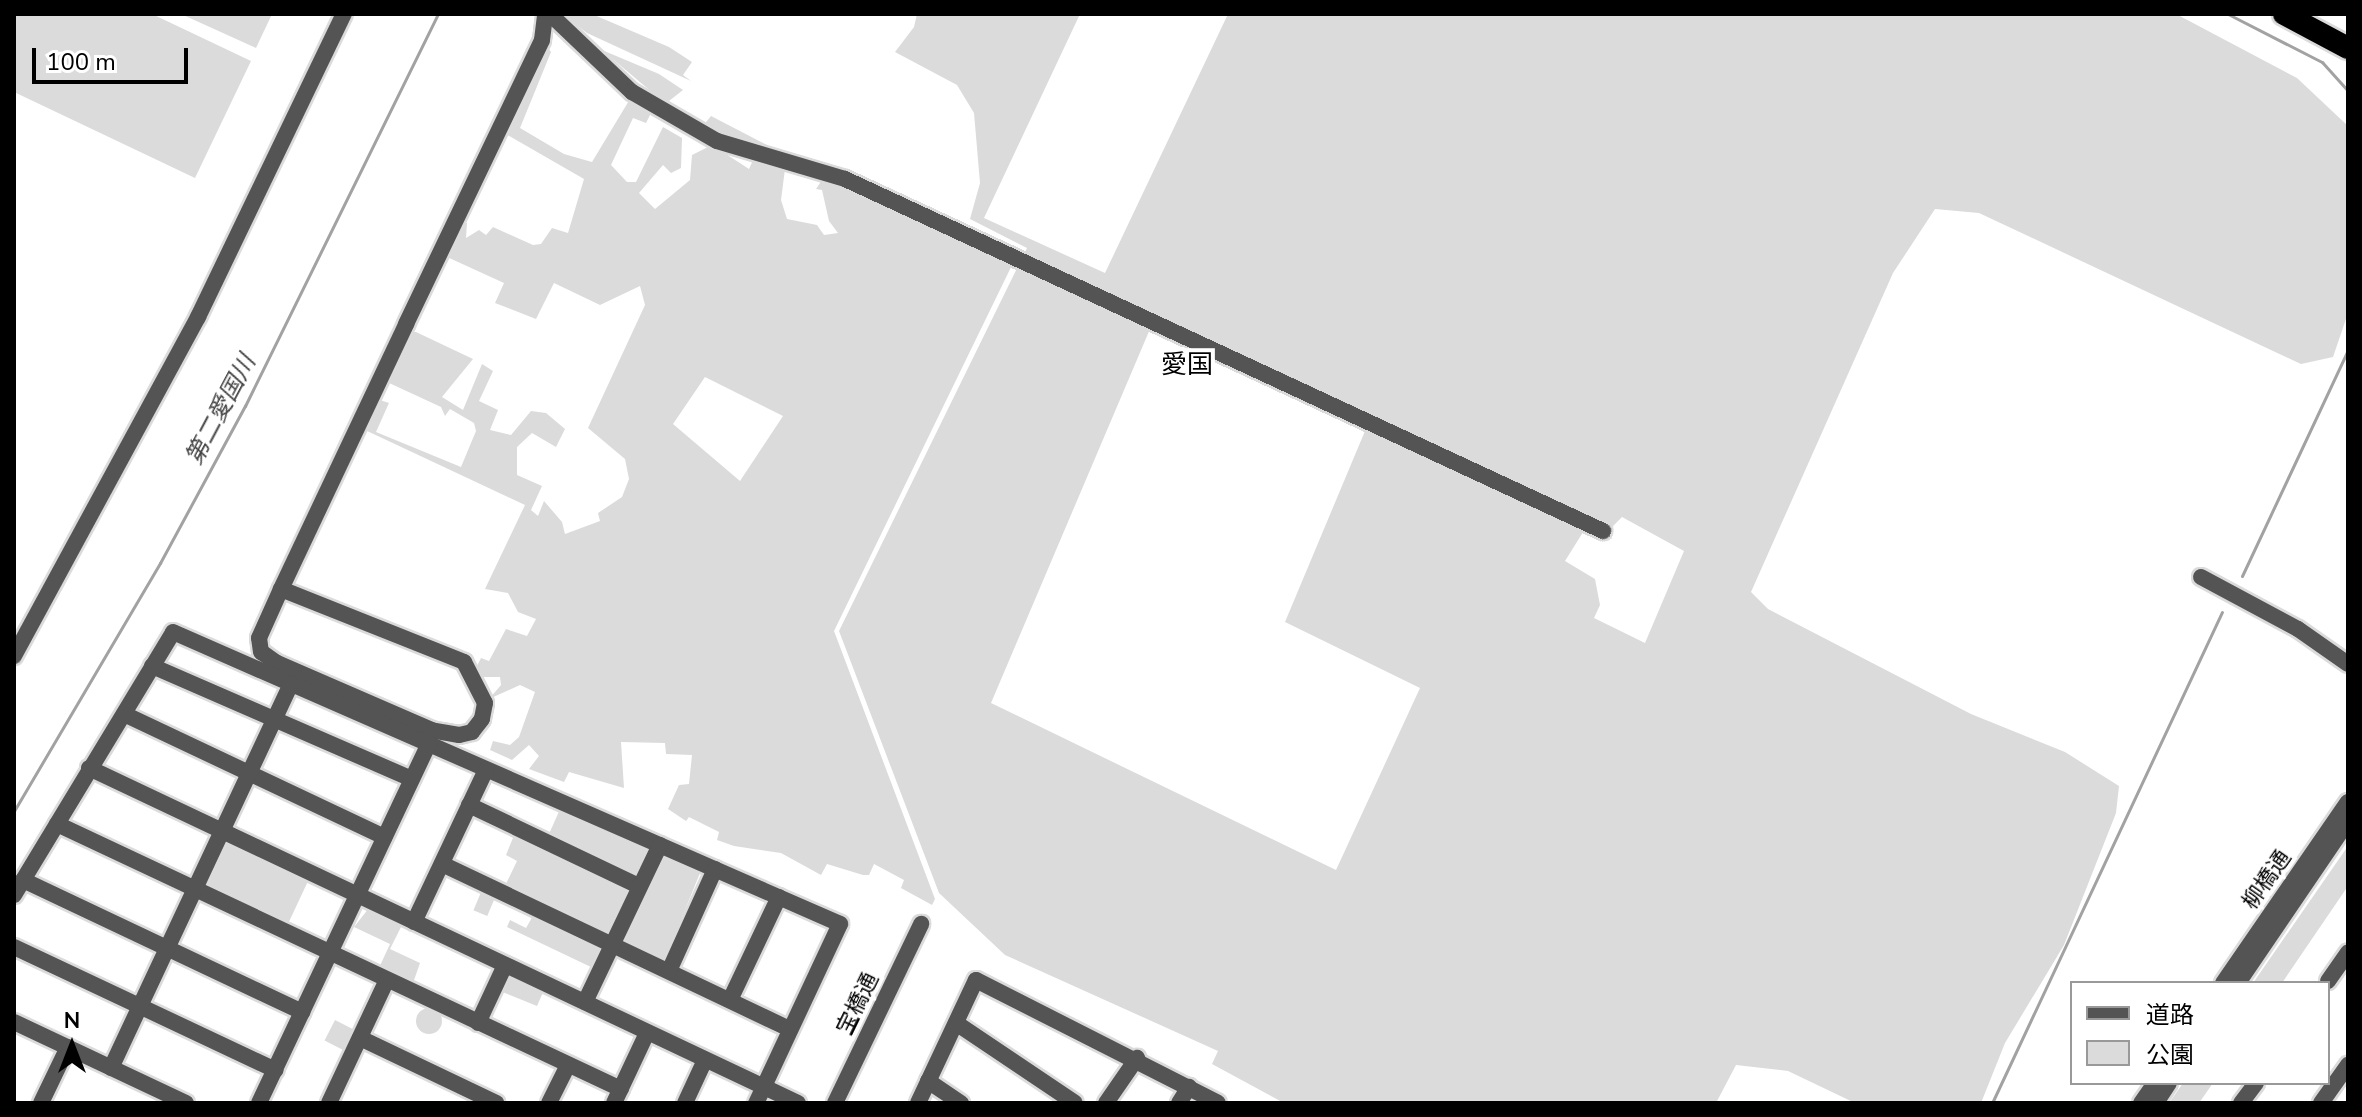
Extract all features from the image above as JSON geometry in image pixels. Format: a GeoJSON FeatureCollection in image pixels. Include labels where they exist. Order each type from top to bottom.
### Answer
{"type":"FeatureCollection","features":[{"type":"Feature","properties":{"kind":"highway"},"geometry":{"type":"LineString","coordinates":[[2284,14],[2348,34]]}},
{"type":"Feature","properties":{"kind":"highway"},"geometry":{"type":"LineString","coordinates":[[2310,20],[2348,48]]}},
{"type":"Feature","properties":{"kind":"highway"},"geometry":{"type":"LineString","coordinates":[[2310,20],[2348,54]]}},
{"type":"Feature","properties":{"kind":"street"},"geometry":{"type":"LineString","coordinates":[[14,656],[198,317],[344,14]]}},
{"type":"Feature","properties":{"kind":"street"},"geometry":{"type":"LineString","coordinates":[[281,589],[464,662],[485,703],[482,719],[472,732],[459,735],[432,730],[277,663],[261,652],[259,638],[281,589],[542,40],[548,14],[632,92],[717,141],[845,179],[1603,531]]}},
{"type":"Feature","properties":{"kind":"street"},"geometry":{"type":"LineString","coordinates":[[2201,577],[2298,629],[2348,664]]}},
{"type":"Feature","properties":{"kind":"street"},"geometry":{"type":"LineString","coordinates":[[302,1012],[166,947],[18,888],[173,632],[840,924],[756,1103]]}},
{"type":"Feature","properties":{"kind":"street"},"geometry":{"type":"LineString","coordinates":[[152,666],[412,779]]}},
{"type":"Feature","properties":{"kind":"street"},"geometry":{"type":"LineString","coordinates":[[111,1068],[291,684]]}},
{"type":"Feature","properties":{"kind":"street"},"geometry":{"type":"LineString","coordinates":[[124,714],[384,837]]}},
{"type":"Feature","properties":{"kind":"street"},"geometry":{"type":"LineString","coordinates":[[259,1103],[429,743]]}},
{"type":"Feature","properties":{"kind":"street"},"geometry":{"type":"LineString","coordinates":[[89,768],[798,1103]]}},
{"type":"Feature","properties":{"kind":"street"},"geometry":{"type":"LineString","coordinates":[[414,922],[486,770]]}},
{"type":"Feature","properties":{"kind":"street","name":"柳橋通"},"geometry":{"type":"LineString","coordinates":[[2224,981],[2348,802]]}},
{"type":"Feature","properties":{"kind":"street"},"geometry":{"type":"LineString","coordinates":[[469,805],[639,886]]}},
{"type":"Feature","properties":{"kind":"street","name":"柳橋通"},"geometry":{"type":"LineString","coordinates":[[2239,981],[2348,821]]}},
{"type":"Feature","properties":{"kind":"street"},"geometry":{"type":"LineString","coordinates":[[57,824],[568,1065],[618,1096],[647,1033]]}},
{"type":"Feature","properties":{"kind":"street"},"geometry":{"type":"LineString","coordinates":[[585,1002],[660,845]]}},
{"type":"Feature","properties":{"kind":"street"},"geometry":{"type":"LineString","coordinates":[[442,864],[790,1029]]}},
{"type":"Feature","properties":{"kind":"street"},"geometry":{"type":"LineString","coordinates":[[669,971],[715,869]]}},
{"type":"Feature","properties":{"kind":"street"},"geometry":{"type":"LineString","coordinates":[[730,1000],[779,897]]}},
{"type":"Feature","properties":{"kind":"street","name":"宝橋通"},"geometry":{"type":"LineString","coordinates":[[835,1103],[921,924]]}},
{"type":"Feature","properties":{"kind":"street"},"geometry":{"type":"LineString","coordinates":[[14,947],[275,1070]]}},
{"type":"Feature","properties":{"kind":"street"},"geometry":{"type":"LineString","coordinates":[[2328,981],[2348,952]]}},
{"type":"Feature","properties":{"kind":"street"},"geometry":{"type":"LineString","coordinates":[[478,1023],[505,965]]}},
{"type":"Feature","properties":{"kind":"street"},"geometry":{"type":"LineString","coordinates":[[335,1101],[387,980]]}},
{"type":"Feature","properties":{"kind":"street"},"geometry":{"type":"LineString","coordinates":[[918,1103],[976,980],[1137,1058],[1218,1103]]}},
{"type":"Feature","properties":{"kind":"street"},"geometry":{"type":"LineString","coordinates":[[14,1022],[186,1103]]}},
{"type":"Feature","properties":{"kind":"street"},"geometry":{"type":"LineString","coordinates":[[956,1023],[1075,1103]]}},
{"type":"Feature","properties":{"kind":"street"},"geometry":{"type":"LineString","coordinates":[[360,1038],[496,1103]]}},
{"type":"Feature","properties":{"kind":"street"},"geometry":{"type":"LineString","coordinates":[[41,1103],[68,1047]]}},
{"type":"Feature","properties":{"kind":"street"},"geometry":{"type":"LineString","coordinates":[[1106,1103],[1137,1058]]}},
{"type":"Feature","properties":{"kind":"street"},"geometry":{"type":"LineString","coordinates":[[685,1103],[705,1060]]}},
{"type":"Feature","properties":{"kind":"street"},"geometry":{"type":"LineString","coordinates":[[549,1103],[568,1065]]}},
{"type":"Feature","properties":{"kind":"street"},"geometry":{"type":"LineString","coordinates":[[2321,1103],[2348,1065]]}},
{"type":"Feature","properties":{"kind":"street"},"geometry":{"type":"LineString","coordinates":[[928,1081],[961,1103]]}},
{"type":"Feature","properties":{"kind":"street"},"geometry":{"type":"LineString","coordinates":[[2141,1103],[2154,1085]]}},
{"type":"Feature","properties":{"kind":"street"},"geometry":{"type":"LineString","coordinates":[[2156,1103],[2168,1085]]}},
{"type":"Feature","properties":{"kind":"street"},"geometry":{"type":"LineString","coordinates":[[2241,1103],[2254,1085]]}},
{"type":"Feature","properties":{"kind":"street"},"geometry":{"type":"LineString","coordinates":[[1179,1103],[1189,1087]]}},
{"type":"Feature","properties":{"kind":"green space"},"geometry":{"type":"Polygon","coordinates":[[[14,14],[152,14],[251,61],[195,178],[14,92],[14,14]]]}},
{"type":"Feature","properties":{"kind":"green space"},"geometry":{"type":"Polygon","coordinates":[[[181,14],[272,14],[256,48],[181,14]]]}},
{"type":"Feature","properties":{"kind":"green space"},"geometry":{"type":"Polygon","coordinates":[[[562,14],[592,14],[669,47],[692,62],[683,75],[691,81],[587,33],[562,14]]]}},
{"type":"Feature","properties":{"kind":"green space"},"geometry":{"type":"Polygon","coordinates":[[[917,14],[1080,14],[984,218],[1105,273],[1228,14],[2176,14],[2297,78],[2348,126],[2348,313],[2333,357],[2301,364],[1979,213],[1935,209],[1893,273],[1751,592],[1768,609],[1971,714],[2065,752],[2119,786],[2116,813],[2064,945],[2005,1043],[1981,1103],[1855,1103],[1788,1071],[1736,1065],[1716,1103],[1284,1103],[1212,1064],[1218,1051],[1005,955],[939,893],[839,631],[1027,248],[970,219],[980,183],[974,113],[957,85],[895,52],[914,27],[917,14]],[[1150,329],[991,703],[1336,870],[1420,688],[1285,622],[1365,431],[1150,329]],[[1622,517],[1612,527],[1590,521],[1565,561],[1595,579],[1600,605],[1594,618],[1645,643],[1684,551],[1622,517]]]}},
{"type":"Feature","properties":{"kind":"green space"},"geometry":{"type":"Polygon","coordinates":[[[546,45],[551,52],[520,128],[564,154],[592,162],[630,99],[651,113],[646,123],[633,118],[611,165],[627,182],[636,182],[663,127],[682,138],[681,168],[671,173],[663,165],[639,193],[655,209],[690,180],[692,155],[712,145],[749,169],[754,158],[785,169],[781,200],[787,219],[817,225],[824,235],[838,233],[829,221],[822,190],[816,189],[824,177],[1014,261],[834,631],[935,899],[932,905],[901,888],[904,880],[874,864],[869,875],[827,864],[821,875],[781,853],[734,846],[717,840],[719,832],[689,817],[686,821],[668,809],[679,785],[689,784],[692,755],[666,754],[665,743],[621,742],[624,788],[569,772],[564,782],[529,769],[539,756],[529,745],[512,760],[490,750],[493,741],[510,745],[519,737],[535,692],[520,685],[489,699],[501,685],[500,677],[481,677],[476,668],[481,658],[489,661],[506,629],[527,636],[536,619],[518,612],[508,593],[485,589],[525,505],[365,430],[380,400],[389,403],[376,432],[461,467],[476,431],[474,423],[450,409],[445,416],[441,407],[387,382],[410,332],[416,332],[473,359],[442,397],[463,410],[482,364],[493,371],[479,401],[498,410],[490,430],[511,435],[531,411],[546,413],[565,429],[556,447],[532,433],[517,447],[517,475],[542,486],[531,510],[538,516],[544,501],[562,522],[565,534],[600,521],[598,513],[622,497],[629,479],[625,459],[588,428],[645,305],[640,286],[600,305],[554,283],[536,319],[495,303],[504,283],[447,257],[462,223],[467,223],[466,238],[479,230],[486,235],[493,227],[533,245],[541,244],[552,228],[568,233],[584,179],[504,133],[546,45]],[[705,377],[673,424],[740,481],[783,416],[705,377]]]}},
{"type":"Feature","properties":{"kind":"green space"},"geometry":{"type":"Polygon","coordinates":[[[602,50],[659,74],[683,90],[669,101],[660,99],[602,50]]]}},
{"type":"Feature","properties":{"kind":"green space"},"geometry":{"type":"Polygon","coordinates":[[[711,116],[796,160],[702,127],[711,116]]]}},
{"type":"Feature","properties":{"kind":"green space"},"geometry":{"type":"Polygon","coordinates":[[[561,807],[650,846],[637,876],[548,836],[561,807]]]}},
{"type":"Feature","properties":{"kind":"green space"},"geometry":{"type":"Polygon","coordinates":[[[515,833],[629,888],[611,931],[604,933],[505,886],[517,861],[506,855],[515,833]]]}},
{"type":"Feature","properties":{"kind":"green space"},"geometry":{"type":"Polygon","coordinates":[[[229,840],[309,879],[287,926],[206,888],[203,882],[223,842],[229,840]]]}},
{"type":"Feature","properties":{"kind":"green space"},"geometry":{"type":"Polygon","coordinates":[[[2348,846],[2348,886],[2283,981],[2254,981],[2348,846]]]}},
{"type":"Feature","properties":{"kind":"green space"},"geometry":{"type":"Polygon","coordinates":[[[661,853],[700,873],[666,957],[657,959],[621,938],[661,853]]]}},
{"type":"Feature","properties":{"kind":"green space"},"geometry":{"type":"Polygon","coordinates":[[[482,890],[496,896],[487,916],[473,910],[482,890]]]}},
{"type":"Feature","properties":{"kind":"green space"},"geometry":{"type":"Polygon","coordinates":[[[369,908],[403,923],[390,949],[420,963],[412,986],[378,970],[390,944],[354,927],[369,908]]]}},
{"type":"Feature","properties":{"kind":"green space"},"geometry":{"type":"Polygon","coordinates":[[[534,914],[601,948],[593,968],[507,927],[510,920],[526,928],[534,914]]]}},
{"type":"Feature","properties":{"kind":"green space"},"geometry":{"type":"Polygon","coordinates":[[[512,974],[544,990],[537,1006],[500,991],[512,974]]]}},
{"type":"Feature","properties":{"kind":"green space"},"geometry":{"type":"Polygon","coordinates":[[[429,1008],[438,1012],[442,1021],[438,1030],[429,1034],[420,1030],[416,1021],[420,1012],[429,1008]]]}},
{"type":"Feature","properties":{"kind":"green space"},"geometry":{"type":"Polygon","coordinates":[[[335,1020],[355,1030],[344,1050],[325,1040],[335,1020]]]}},
{"type":"Feature","properties":{"kind":"green space"},"geometry":{"type":"Polygon","coordinates":[[[2182,1085],[2212,1085],[2199,1103],[2169,1103],[2182,1085]]]}},
{"type":"Feature","properties":{"kind":"waterway","name":"第二愛国川"},"geometry":{"type":"LineString","coordinates":[[14,811],[160,563],[245,406],[438,14]]}},
{"type":"Feature","properties":{"kind":"waterway"},"geometry":{"type":"LineString","coordinates":[[2228,14],[2322,62],[2348,91]]}},
{"type":"Feature","properties":{"kind":"waterway"},"geometry":{"type":"LineString","coordinates":[[2242,576],[2348,350]]}},
{"type":"Feature","properties":{"kind":"waterway"},"geometry":{"type":"LineString","coordinates":[[1992,1103],[2222,612]]}},
{"type":"Feature","properties":{"kind":"district","name":"愛国"},"geometry":{"type":"Point","coordinates":[1187,365]}}]}
